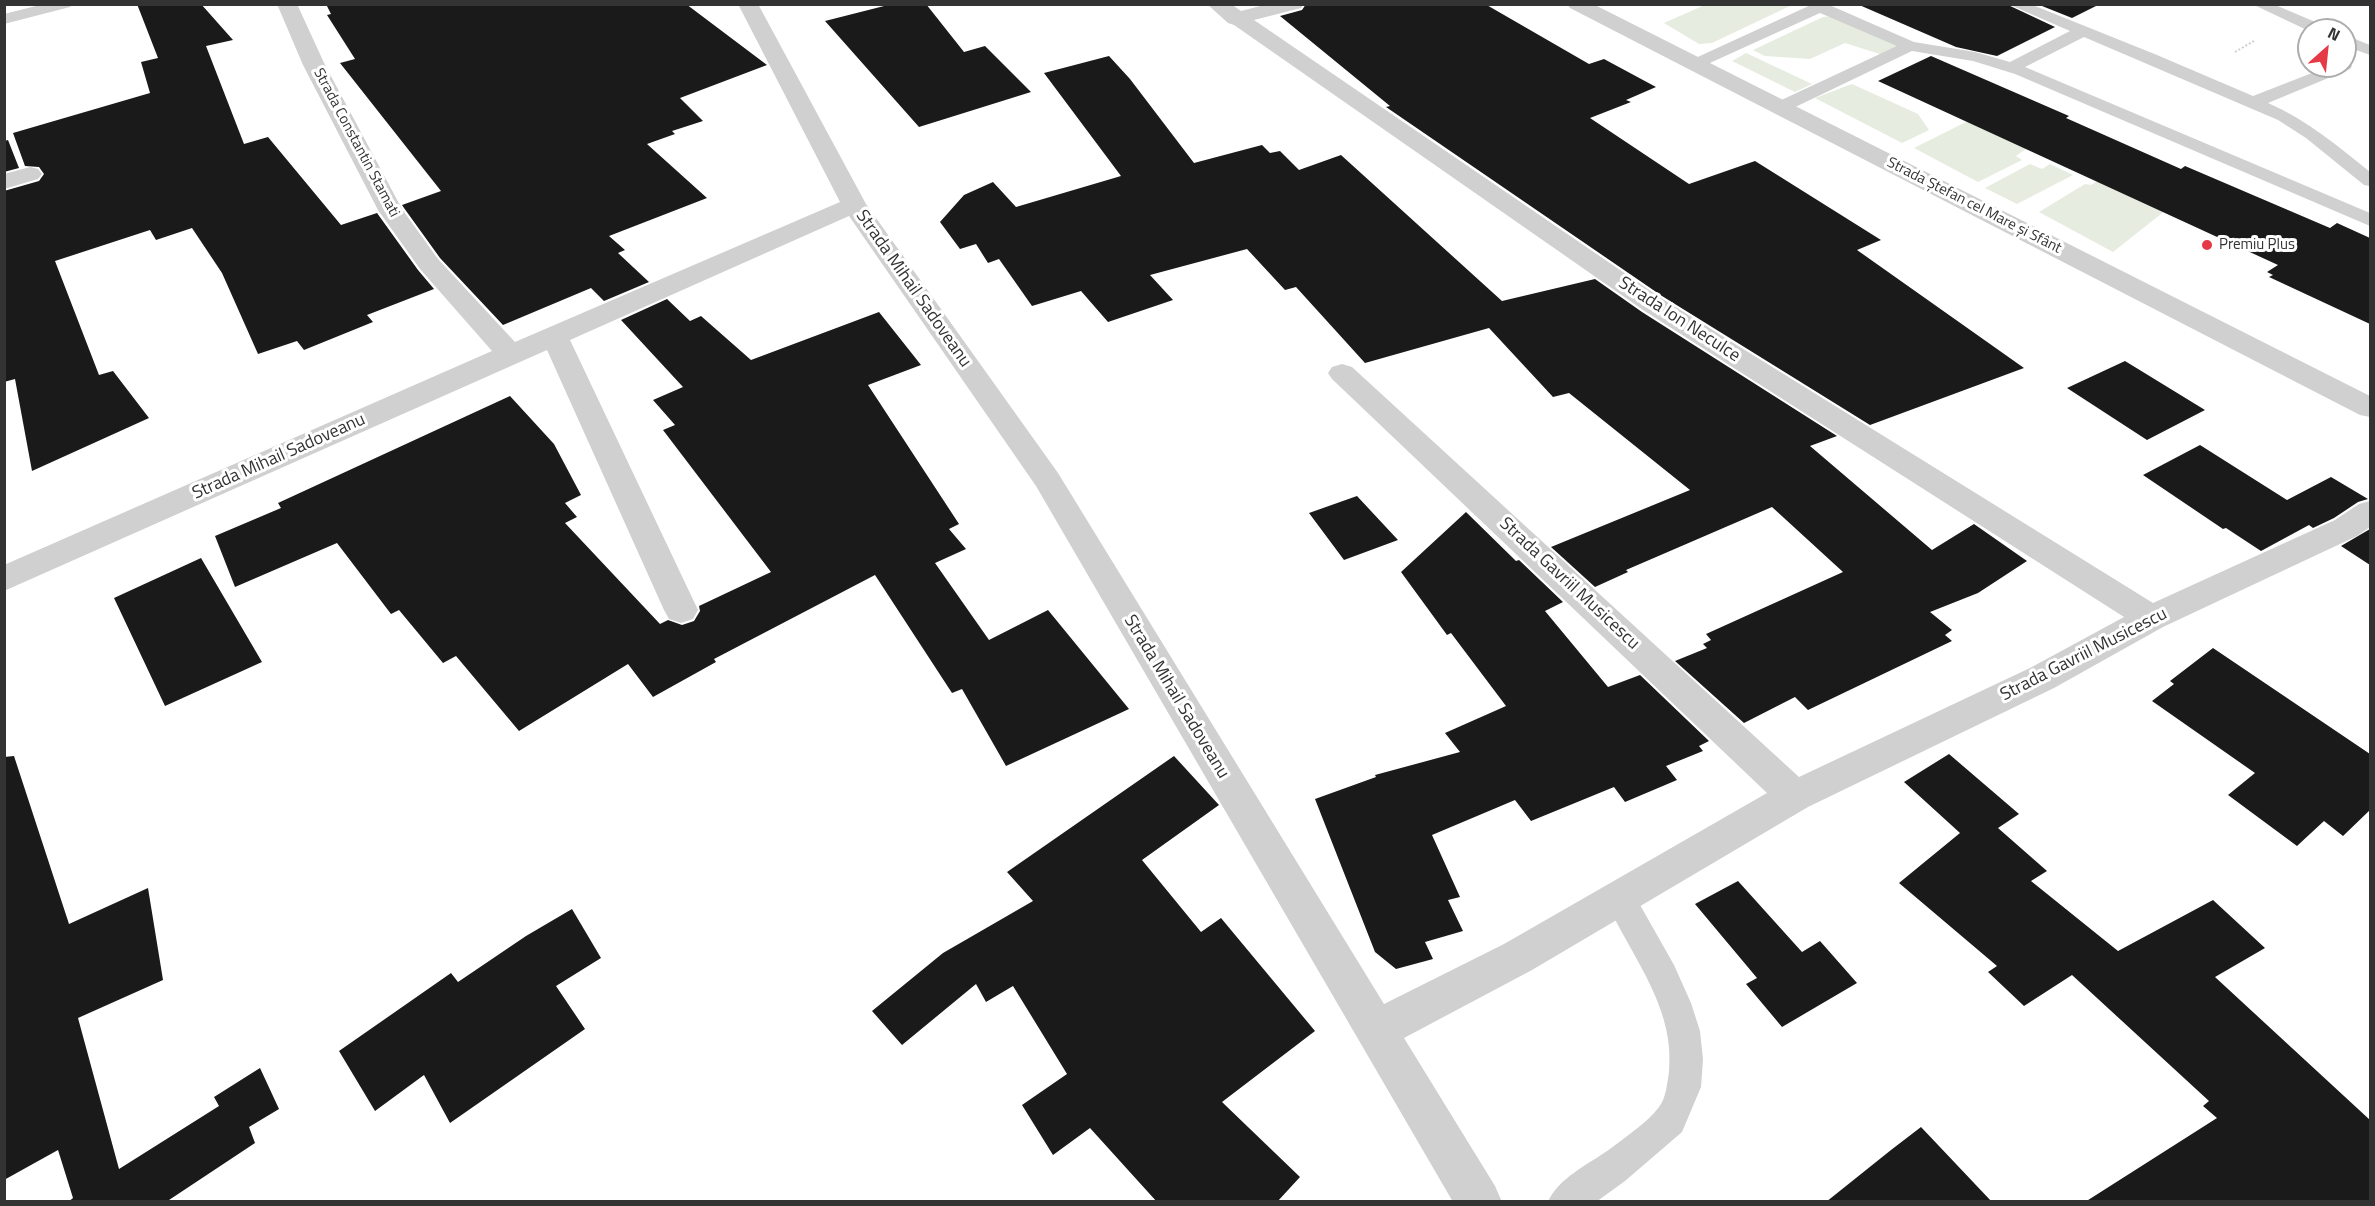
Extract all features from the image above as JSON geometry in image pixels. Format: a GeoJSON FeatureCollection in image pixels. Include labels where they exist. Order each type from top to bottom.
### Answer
{"type":"FeatureCollection","features":[{"type":"Feature","properties":{"kind":"street","name":"Strada Constantin Stamati"},"geometry":{"type":"LineString","coordinates":[[287,4],[314,65],[390,210],[429,264],[510,354]]}},
{"type":"Feature","properties":{"kind":"street","name":"Strada Mihail Sadoveanu"},"geometry":{"type":"LineString","coordinates":[[748,4],[854,205],[1047,480],[1479,1202]]}},
{"type":"Feature","properties":{"kind":"street"},"geometry":{"type":"LineString","coordinates":[[1226,12],[1294,4]]}},
{"type":"Feature","properties":{"kind":"street","name":"Strada Ștefan cel Mare și Sfânt"},"geometry":{"type":"LineString","coordinates":[[1577,4],[2370,408]]}},
{"type":"Feature","properties":{"kind":"street","name":"Strada Ion Neculce"},"geometry":{"type":"LineString","coordinates":[[1226,12],[1486,188],[1652,304],[2151,618]]}},
{"type":"Feature","properties":{"kind":"street"},"geometry":{"type":"LineString","coordinates":[[4,182],[30,174]]}},
{"type":"Feature","properties":{"kind":"street","name":"Strada Mihail Sadoveanu"},"geometry":{"type":"LineString","coordinates":[[4,579],[510,354],[555,337],[854,205]]}},
{"type":"Feature","properties":{"kind":"street"},"geometry":{"type":"LineString","coordinates":[[555,337],[681,610]]}},
{"type":"Feature","properties":{"kind":"street","name":"Strada Gavriil Musicescu"},"geometry":{"type":"LineString","coordinates":[[1342,373],[1795,796]]}},
{"type":"Feature","properties":{"kind":"street","name":"Strada Gavriil Musicescu"},"geometry":{"type":"LineString","coordinates":[[1376,1030],[1518,957],[1795,796],[2042,678],[2151,618],[2346,528],[2370,512]]}},
{"type":"Feature","properties":{"kind":"lane"},"geometry":{"type":"LineString","coordinates":[[4,19],[65,4]]}},
{"type":"Feature","properties":{"kind":"lane"},"geometry":{"type":"LineString","coordinates":[[2015,4],[2284,116],[2312,134],[2370,181]]}},
{"type":"Feature","properties":{"kind":"lane"},"geometry":{"type":"LineString","coordinates":[[2259,4],[2297,20]]}},
{"type":"Feature","properties":{"kind":"lane"},"geometry":{"type":"LineString","coordinates":[[1695,64],[1820,7],[1910,46],[1975,57],[2011,68],[2370,220]]}},
{"type":"Feature","properties":{"kind":"lane"},"geometry":{"type":"LineString","coordinates":[[2011,68],[2083,31]]}},
{"type":"Feature","properties":{"kind":"lane"},"geometry":{"type":"LineString","coordinates":[[1781,107],[1910,46]]}},
{"type":"Feature","properties":{"kind":"lane"},"geometry":{"type":"LineString","coordinates":[[2254,102],[2315,78]]}},
{"type":"Feature","properties":{"kind":"lane"},"geometry":{"type":"LineString","coordinates":[[1566,1202],[1635,1153],[1673,1117],[1686,1075],[1686,1040],[1674,994],[1620,899]]}},
{"type":"Feature","properties":{"kind":"path"},"geometry":{"type":"LineString","coordinates":[[2227,54],[2238,51],[2255,39]]}},
{"type":"Feature","properties":{"kind":"shaded area"},"geometry":{"type":"Polygon","coordinates":[[[1707,4],[1792,5],[1712,43],[1699,44],[1664,23],[1707,4]]]}},
{"type":"Feature","properties":{"kind":"shaded area"},"geometry":{"type":"Polygon","coordinates":[[[1835,16],[1901,44],[1883,55],[1845,43],[1810,59],[1765,56],[1753,50],[1823,17],[1835,16]]]}},
{"type":"Feature","properties":{"kind":"shaded area"},"geometry":{"type":"Polygon","coordinates":[[[1746,53],[1812,84],[1795,92],[1732,61],[1746,53]]]}},
{"type":"Feature","properties":{"kind":"shaded area"},"geometry":{"type":"Polygon","coordinates":[[[1852,84],[1918,114],[1929,130],[1902,143],[1815,98],[1852,84]]]}},
{"type":"Feature","properties":{"kind":"shaded area"},"geometry":{"type":"Polygon","coordinates":[[[1968,121],[2027,148],[2016,156],[2022,160],[1978,182],[1914,148],[1968,121]]]}},
{"type":"Feature","properties":{"kind":"shaded area"},"geometry":{"type":"Polygon","coordinates":[[[2030,164],[2042,169],[2050,164],[2073,175],[2017,204],[1985,188],[2030,164]]]}},
{"type":"Feature","properties":{"kind":"shaded area"},"geometry":{"type":"Polygon","coordinates":[[[2099,180],[2166,210],[2113,252],[2039,212],[2085,184],[2091,185],[2099,180]]]}},
{"type":"Feature","properties":{"kind":"building"},"geometry":{"type":"Polygon","coordinates":[[[137,4],[201,4],[233,40],[206,46],[244,144],[268,137],[341,225],[377,213],[434,289],[367,315],[373,322],[304,350],[297,341],[258,354],[222,273],[192,228],[156,240],[150,230],[55,261],[99,375],[113,371],[149,418],[32,471],[15,379],[4,382],[4,191],[39,181],[44,174],[39,167],[25,166],[13,133],[150,93],[141,62],[158,58],[137,4]]]}},
{"type":"Feature","properties":{"kind":"building"},"geometry":{"type":"Polygon","coordinates":[[[326,4],[686,4],[767,65],[680,98],[703,121],[672,131],[675,134],[647,144],[707,198],[609,236],[625,250],[618,253],[649,282],[604,301],[591,288],[503,325],[440,258],[402,205],[441,191],[340,63],[355,59],[327,15],[331,14],[326,4]]]}},
{"type":"Feature","properties":{"kind":"building"},"geometry":{"type":"Polygon","coordinates":[[[892,4],[926,4],[964,52],[985,46],[1031,92],[919,127],[825,21],[892,4]]]}},
{"type":"Feature","properties":{"kind":"building"},"geometry":{"type":"Polygon","coordinates":[[[1306,4],[1485,4],[1589,64],[1604,59],[1656,87],[1626,100],[1631,102],[1590,118],[1689,184],[1755,161],[1881,240],[1857,250],[2024,368],[1870,425],[1662,296],[1386,107],[1390,106],[1280,16],[1302,10],[1306,4]]]}},
{"type":"Feature","properties":{"kind":"building"},"geometry":{"type":"Polygon","coordinates":[[[1857,4],[2006,4],[2055,27],[1997,56],[1956,47],[1857,4]]]}},
{"type":"Feature","properties":{"kind":"building"},"geometry":{"type":"Polygon","coordinates":[[[2037,4],[2100,4],[2072,18],[2037,4]]]}},
{"type":"Feature","properties":{"kind":"building"},"geometry":{"type":"Polygon","coordinates":[[[1109,56],[1130,79],[1194,163],[1262,145],[1270,153],[1280,151],[1299,170],[1341,155],[1502,301],[1595,279],[1642,312],[1837,436],[1810,446],[1932,550],[1974,524],[2027,561],[1978,593],[1930,612],[1952,630],[1945,635],[1952,641],[1808,710],[1795,697],[1744,723],[1675,661],[1707,648],[1703,644],[1711,640],[1706,634],[1843,572],[1772,507],[1626,570],[1628,572],[1595,587],[1551,547],[1690,490],[1569,393],[1553,397],[1489,328],[1365,363],[1296,287],[1285,290],[1247,249],[1150,275],[1173,300],[1108,322],[1081,291],[1032,306],[999,259],[988,263],[976,244],[960,249],[940,222],[964,195],[993,182],[1016,207],[1121,176],[1044,73],[1109,56]]]}},
{"type":"Feature","properties":{"kind":"building"},"geometry":{"type":"Polygon","coordinates":[[[1931,56],[2069,116],[2066,118],[2181,169],[2185,166],[2330,228],[2337,223],[2370,238],[2370,324],[2269,277],[2273,275],[2267,272],[2278,265],[1878,81],[1931,56]]]}},
{"type":"Feature","properties":{"kind":"building"},"geometry":{"type":"Polygon","coordinates":[[[8,140],[19,168],[4,172],[4,141],[8,140]]]}},
{"type":"Feature","properties":{"kind":"building"},"geometry":{"type":"Polygon","coordinates":[[[667,299],[690,321],[701,316],[751,360],[879,312],[921,365],[868,385],[959,524],[949,529],[966,549],[935,563],[989,640],[1048,610],[1129,709],[1006,766],[962,689],[952,693],[875,575],[714,659],[716,662],[653,697],[628,664],[519,731],[456,656],[443,663],[399,610],[391,614],[337,543],[235,587],[215,536],[281,508],[278,503],[510,396],[554,444],[581,495],[565,503],[577,517],[565,523],[660,624],[668,620],[682,625],[694,621],[700,611],[699,606],[771,572],[663,430],[675,425],[653,400],[683,387],[621,320],[667,299]]]}},
{"type":"Feature","properties":{"kind":"building"},"geometry":{"type":"Polygon","coordinates":[[[2125,361],[2205,410],[2147,440],[2067,388],[2125,361]]]}},
{"type":"Feature","properties":{"kind":"building"},"geometry":{"type":"Polygon","coordinates":[[[2200,445],[2287,500],[2331,477],[2368,499],[2358,502],[2334,518],[2313,528],[2309,525],[2261,551],[2226,528],[2223,529],[2143,475],[2200,445]]]}},
{"type":"Feature","properties":{"kind":"building"},"geometry":{"type":"Polygon","coordinates":[[[1357,496],[1398,540],[1344,560],[1309,513],[1357,496]]]}},
{"type":"Feature","properties":{"kind":"building"},"geometry":{"type":"Polygon","coordinates":[[[1466,512],[1516,561],[1519,560],[1563,602],[1545,611],[1608,687],[1640,675],[1709,741],[1699,746],[1703,751],[1666,766],[1677,780],[1625,802],[1614,787],[1531,821],[1515,800],[1432,835],[1460,897],[1448,900],[1463,931],[1425,942],[1433,959],[1396,969],[1375,952],[1315,799],[1376,777],[1375,775],[1460,752],[1445,733],[1506,706],[1451,633],[1447,635],[1401,572],[1466,512]]]}},
{"type":"Feature","properties":{"kind":"building"},"geometry":{"type":"Polygon","coordinates":[[[2370,529],[2370,565],[2341,546],[2370,529]]]}},
{"type":"Feature","properties":{"kind":"building"},"geometry":{"type":"Polygon","coordinates":[[[201,558],[262,662],[165,706],[114,598],[201,558]]]}},
{"type":"Feature","properties":{"kind":"building"},"geometry":{"type":"Polygon","coordinates":[[[2213,648],[2370,754],[2370,810],[2343,836],[2324,821],[2297,846],[2228,795],[2255,773],[2152,701],[2174,684],[2170,681],[2213,648]]]}},
{"type":"Feature","properties":{"kind":"building"},"geometry":{"type":"Polygon","coordinates":[[[1949,754],[2019,814],[1998,828],[2047,871],[2031,881],[2118,951],[2213,900],[2265,948],[2215,977],[2370,1120],[2370,1202],[2085,1202],[2217,1118],[2203,1106],[2209,1101],[2072,975],[2024,1006],[1988,972],[1997,966],[1899,883],[1960,833],[1904,782],[1949,754]]]}},
{"type":"Feature","properties":{"kind":"building"},"geometry":{"type":"Polygon","coordinates":[[[14,756],[69,924],[148,888],[163,980],[78,1018],[119,1169],[219,1106],[214,1097],[260,1068],[279,1109],[249,1127],[255,1143],[166,1202],[68,1202],[73,1198],[58,1150],[4,1180],[4,757],[14,756]]]}},
{"type":"Feature","properties":{"kind":"building"},"geometry":{"type":"Polygon","coordinates":[[[1174,756],[1219,805],[1142,860],[1201,932],[1221,918],[1315,1031],[1222,1102],[1300,1177],[1277,1202],[1157,1202],[1090,1128],[1053,1155],[1022,1105],[1067,1074],[1013,986],[986,1002],[976,984],[902,1045],[872,1011],[943,953],[1033,901],[1007,872],[1174,756]]]}},
{"type":"Feature","properties":{"kind":"building"},"geometry":{"type":"Polygon","coordinates":[[[1738,881],[1802,952],[1820,941],[1857,983],[1782,1027],[1746,984],[1757,978],[1695,904],[1738,881]]]}},
{"type":"Feature","properties":{"kind":"building"},"geometry":{"type":"Polygon","coordinates":[[[572,909],[601,958],[556,986],[585,1029],[450,1123],[424,1075],[375,1111],[339,1051],[451,973],[458,982],[526,936],[572,909]]]}},
{"type":"Feature","properties":{"kind":"building"},"geometry":{"type":"Polygon","coordinates":[[[1921,1127],[1992,1202],[1826,1202],[1891,1150],[1921,1127]]]}},
{"type":"Feature","properties":{"kind":"place","name":"Premiu Plus"},"geometry":{"type":"Point","coordinates":[2207,245]}}]}
